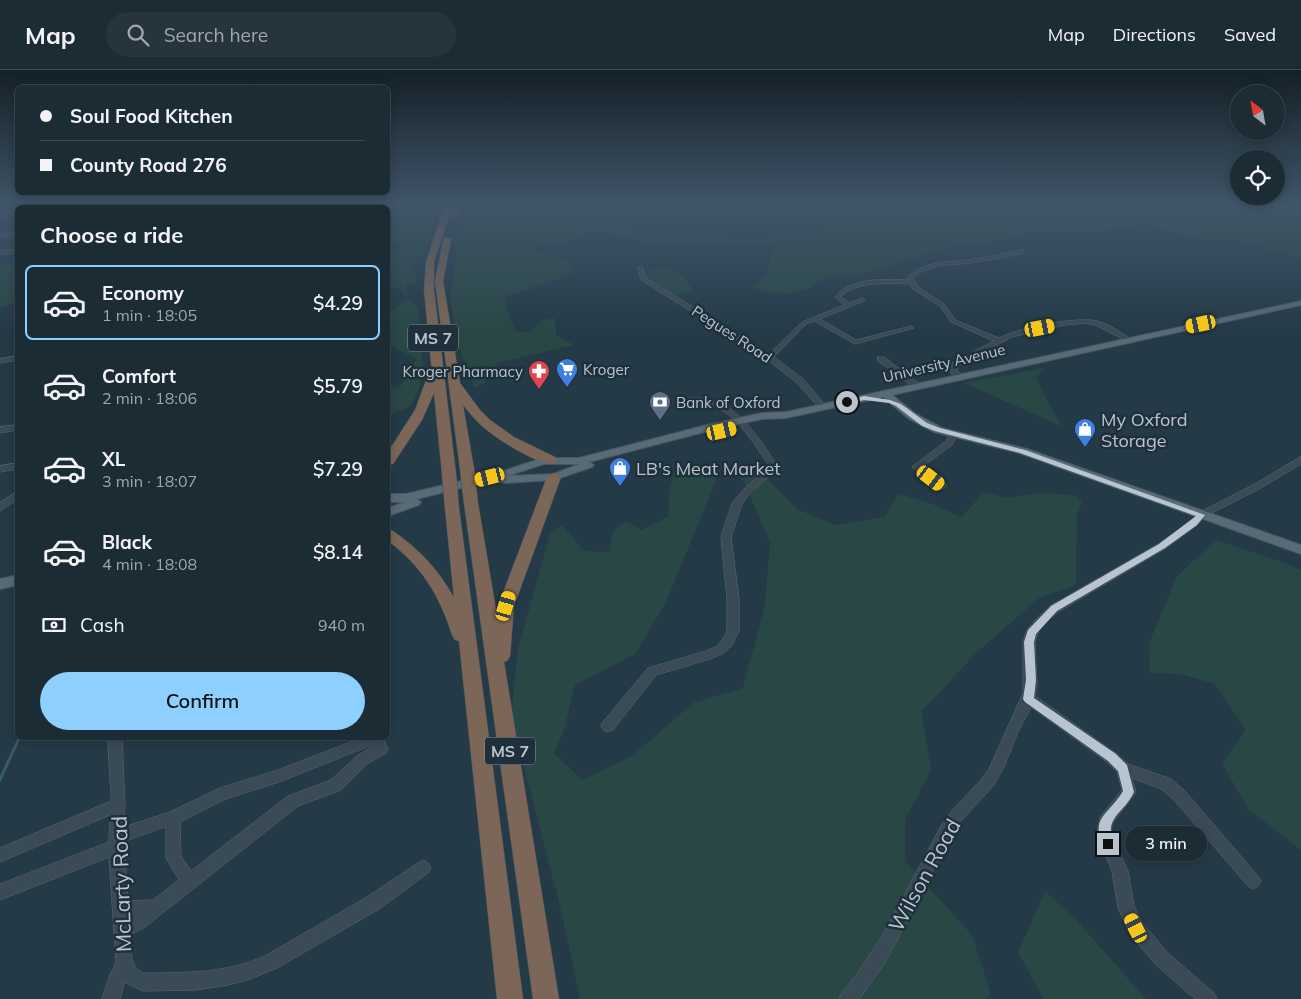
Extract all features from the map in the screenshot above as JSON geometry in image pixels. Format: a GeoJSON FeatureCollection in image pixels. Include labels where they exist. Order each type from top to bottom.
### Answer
{"type":"FeatureCollection","features":[{"type":"Feature","properties":{"kind":"highway","name":"MS 7"},"geometry":{"type":"LineString","coordinates":[[436,247],[430,262],[430,290],[436,366],[449,474],[462,506],[502,700],[546,999]]}},
{"type":"Feature","properties":{"kind":"highway","name":"MS 7"},"geometry":{"type":"LineString","coordinates":[[444,247],[439,281],[467,470],[462,506],[471,660],[510,999]]}},
{"type":"Feature","properties":{"kind":"highway"},"geometry":{"type":"LineString","coordinates":[[390,458],[420,415],[428,398],[436,366]]}},
{"type":"Feature","properties":{"kind":"highway"},"geometry":{"type":"LineString","coordinates":[[453,375],[467,404],[480,419],[511,442],[555,468],[506,606],[500,651],[502,700]]}},
{"type":"Feature","properties":{"kind":"highway"},"geometry":{"type":"LineString","coordinates":[[390,535],[415,554],[439,583],[455,616],[471,660]]}},
{"type":"Feature","properties":{"kind":"main road","name":"University Avenue"},"geometry":{"type":"LineString","coordinates":[[390,498],[406,498],[507,473],[555,468],[660,448],[762,416],[771,417],[823,407],[958,376],[1301,303]]}},
{"type":"Feature","properties":{"kind":"main road"},"geometry":{"type":"LineString","coordinates":[[898,405],[897,396],[907,388]]}},
{"type":"Feature","properties":{"kind":"main road"},"geometry":{"type":"LineString","coordinates":[[884,393],[924,424],[954,434],[1023,451],[1301,550]]}},
{"type":"Feature","properties":{"kind":"main road"},"geometry":{"type":"LineString","coordinates":[[864,398],[882,399],[898,405]]}},
{"type":"Feature","properties":{"kind":"main road","name":"University Avenue"},"geometry":{"type":"LineString","coordinates":[[390,511],[438,496],[555,468]]}},
{"type":"Feature","properties":{"kind":"main road"},"geometry":{"type":"LineString","coordinates":[[0,584],[15,581]]}},
{"type":"Feature","properties":{"kind":"street"},"geometry":{"type":"LineString","coordinates":[[0,254],[15,251]]}},
{"type":"Feature","properties":{"kind":"street"},"geometry":{"type":"LineString","coordinates":[[998,340],[953,321],[942,305],[915,288],[910,278],[912,274],[930,267],[1022,252]]}},
{"type":"Feature","properties":{"kind":"street","name":"Pegues Road"},"geometry":{"type":"LineString","coordinates":[[640,267],[643,280],[686,304],[769,358],[802,382],[823,407]]}},
{"type":"Feature","properties":{"kind":"street"},"geometry":{"type":"LineString","coordinates":[[848,305],[838,300],[838,295],[845,290],[890,282],[911,282]]}},
{"type":"Feature","properties":{"kind":"street"},"geometry":{"type":"LineString","coordinates":[[769,358],[804,323],[862,300]]}},
{"type":"Feature","properties":{"kind":"street"},"geometry":{"type":"LineString","coordinates":[[815,319],[855,342],[911,328]]}},
{"type":"Feature","properties":{"kind":"street"},"geometry":{"type":"LineString","coordinates":[[958,376],[953,370],[953,366],[998,340],[1029,330],[1086,321],[1097,323],[1128,340]]}},
{"type":"Feature","properties":{"kind":"street"},"geometry":{"type":"LineString","coordinates":[[0,361],[15,358]]}},
{"type":"Feature","properties":{"kind":"street"},"geometry":{"type":"LineString","coordinates":[[880,359],[918,386]]}},
{"type":"Feature","properties":{"kind":"street"},"geometry":{"type":"LineString","coordinates":[[608,726],[652,671],[710,655],[721,649],[728,642],[733,631],[733,600],[726,537],[737,503],[748,490],[770,471],[773,465],[741,423],[718,404],[692,400]]}},
{"type":"Feature","properties":{"kind":"street"},"geometry":{"type":"LineString","coordinates":[[0,430],[15,428]]}},
{"type":"Feature","properties":{"kind":"street"},"geometry":{"type":"LineString","coordinates":[[942,486],[916,467],[949,442],[954,434]]}},
{"type":"Feature","properties":{"kind":"street","name":"Wilson Road"},"geometry":{"type":"LineString","coordinates":[[848,999],[858,988],[897,926],[947,829],[960,810],[986,785],[1028,699],[1031,680],[1029,642],[1032,632],[1039,622],[1054,609],[1162,546],[1194,523],[1201,515],[1248,491],[1301,460]]}},
{"type":"Feature","properties":{"kind":"street"},"geometry":{"type":"LineString","coordinates":[[0,469],[15,466]]}},
{"type":"Feature","properties":{"kind":"street"},"geometry":{"type":"LineString","coordinates":[[0,508],[15,496]]}},
{"type":"Feature","properties":{"kind":"street"},"geometry":{"type":"LineString","coordinates":[[1028,699],[1112,758],[1123,769],[1166,784],[1253,881]]}},
{"type":"Feature","properties":{"kind":"street","name":"McLarty Road"},"geometry":{"type":"LineString","coordinates":[[115,740],[118,805],[116,842],[124,963],[132,977],[143,982],[228,977],[250,971],[271,962],[373,903],[423,868]]}},
{"type":"Feature","properties":{"kind":"street"},"geometry":{"type":"LineString","coordinates":[[0,892],[173,818],[220,795],[279,776],[371,740]]}},
{"type":"Feature","properties":{"kind":"street"},"geometry":{"type":"LineString","coordinates":[[121,931],[139,921],[293,801],[336,785],[362,760],[381,749],[377,740]]}},
{"type":"Feature","properties":{"kind":"street"},"geometry":{"type":"LineString","coordinates":[[1123,769],[1129,792],[1105,822],[1104,834],[1120,871],[1126,908],[1136,928],[1161,958],[1208,999]]}},
{"type":"Feature","properties":{"kind":"street"},"geometry":{"type":"LineString","coordinates":[[0,855],[118,805]]}},
{"type":"Feature","properties":{"kind":"street"},"geometry":{"type":"LineString","coordinates":[[173,818],[174,858],[190,882]]}},
{"type":"Feature","properties":{"kind":"street"},"geometry":{"type":"LineString","coordinates":[[120,907],[143,910],[156,907]]}},
{"type":"Feature","properties":{"kind":"street"},"geometry":{"type":"LineString","coordinates":[[111,999],[117,977],[124,963]]}},
{"type":"Feature","properties":{"kind":"green space"},"geometry":{"type":"Polygon","coordinates":[[[396,247],[426,247],[422,256],[417,257],[418,262],[414,263],[411,271],[417,273],[417,282],[406,285],[408,298],[399,288],[390,288],[390,252],[396,247]]]}},
{"type":"Feature","properties":{"kind":"green space"},"geometry":{"type":"Polygon","coordinates":[[[457,247],[535,247],[535,251],[569,261],[578,272],[505,297],[505,305],[516,332],[530,331],[543,320],[555,318],[556,335],[574,345],[497,363],[485,383],[474,388],[459,347],[450,300],[457,247]]]}},
{"type":"Feature","properties":{"kind":"green space"},"geometry":{"type":"Polygon","coordinates":[[[775,247],[952,247],[917,256],[883,269],[855,276],[834,274],[816,282],[810,288],[791,293],[763,292],[752,286],[768,274],[769,260],[775,247]]]}},
{"type":"Feature","properties":{"kind":"green space"},"geometry":{"type":"Polygon","coordinates":[[[1262,247],[1301,247],[1301,261],[1290,255],[1262,247]]]}},
{"type":"Feature","properties":{"kind":"green space"},"geometry":{"type":"Polygon","coordinates":[[[0,264],[15,264],[15,302],[0,308],[0,264]]]}},
{"type":"Feature","properties":{"kind":"green space"},"geometry":{"type":"Polygon","coordinates":[[[667,267],[685,278],[693,291],[674,295],[650,282],[643,275],[652,269],[667,267]]]}},
{"type":"Feature","properties":{"kind":"green space"},"geometry":{"type":"Polygon","coordinates":[[[408,298],[418,308],[423,366],[419,390],[412,404],[403,410],[390,413],[390,388],[400,387],[416,358],[390,346],[390,312],[408,298]]]}},
{"type":"Feature","properties":{"kind":"green space"},"geometry":{"type":"Polygon","coordinates":[[[1045,368],[1036,378],[1063,427],[964,383],[1045,368]]]}},
{"type":"Feature","properties":{"kind":"green space"},"geometry":{"type":"Polygon","coordinates":[[[752,464],[797,509],[834,525],[884,517],[899,494],[930,503],[961,517],[982,492],[1008,498],[1040,493],[1075,495],[1082,502],[1077,516],[1076,585],[1039,598],[975,654],[933,700],[921,710],[931,770],[905,820],[905,861],[972,935],[991,994],[986,999],[580,999],[560,906],[511,717],[518,649],[550,534],[562,525],[584,551],[609,552],[613,531],[626,521],[641,530],[668,517],[669,493],[674,471],[697,467],[720,470],[667,600],[635,654],[575,685],[564,730],[554,753],[582,780],[632,756],[693,703],[743,688],[765,605],[770,542],[740,473],[752,464]]]}},
{"type":"Feature","properties":{"kind":"green space"},"geometry":{"type":"Polygon","coordinates":[[[1216,540],[1301,570],[1301,850],[1248,809],[1222,763],[1246,730],[1215,684],[1180,674],[1150,673],[1149,643],[1177,576],[1216,540]]]}},
{"type":"Feature","properties":{"kind":"green space"},"geometry":{"type":"Polygon","coordinates":[[[1045,891],[1077,921],[1146,999],[1044,999],[1018,953],[1045,891]]]}},
{"type":"Feature","properties":{"kind":"waterway"},"geometry":{"type":"LineString","coordinates":[[14,750],[18,740]]}},
{"type":"Feature","properties":{"kind":"waterway"},"geometry":{"type":"LineString","coordinates":[[0,780],[14,749]]}},
{"type":"Feature","properties":{"kind":"place","name":"Kroger"},"geometry":{"type":"Point","coordinates":[567,388]}},
{"type":"Feature","properties":{"kind":"place","name":"Kroger Pharmacy"},"geometry":{"type":"Point","coordinates":[539,390]}},
{"type":"Feature","properties":{"kind":"place","name":"Bank of Oxford"},"geometry":{"type":"Point","coordinates":[660,421]}},
{"type":"Feature","properties":{"kind":"place","name":"My Oxford Storage"},"geometry":{"type":"Point","coordinates":[1085,448]}},
{"type":"Feature","properties":{"kind":"place","name":"LB's Meat Market"},"geometry":{"type":"Point","coordinates":[620,487]}},
{"type":"Feature","properties":{"kind":"route"},"geometry":{"type":"LineString","coordinates":[[847,402],[864,398],[874,398],[890,402],[898,405],[924,424],[938,430],[1023,451],[1201,515],[1194,523],[1162,546],[1054,609],[1039,622],[1032,632],[1029,642],[1031,680],[1028,699],[1112,758],[1123,769],[1129,792],[1105,822],[1104,834],[1108,844]]}}]}
